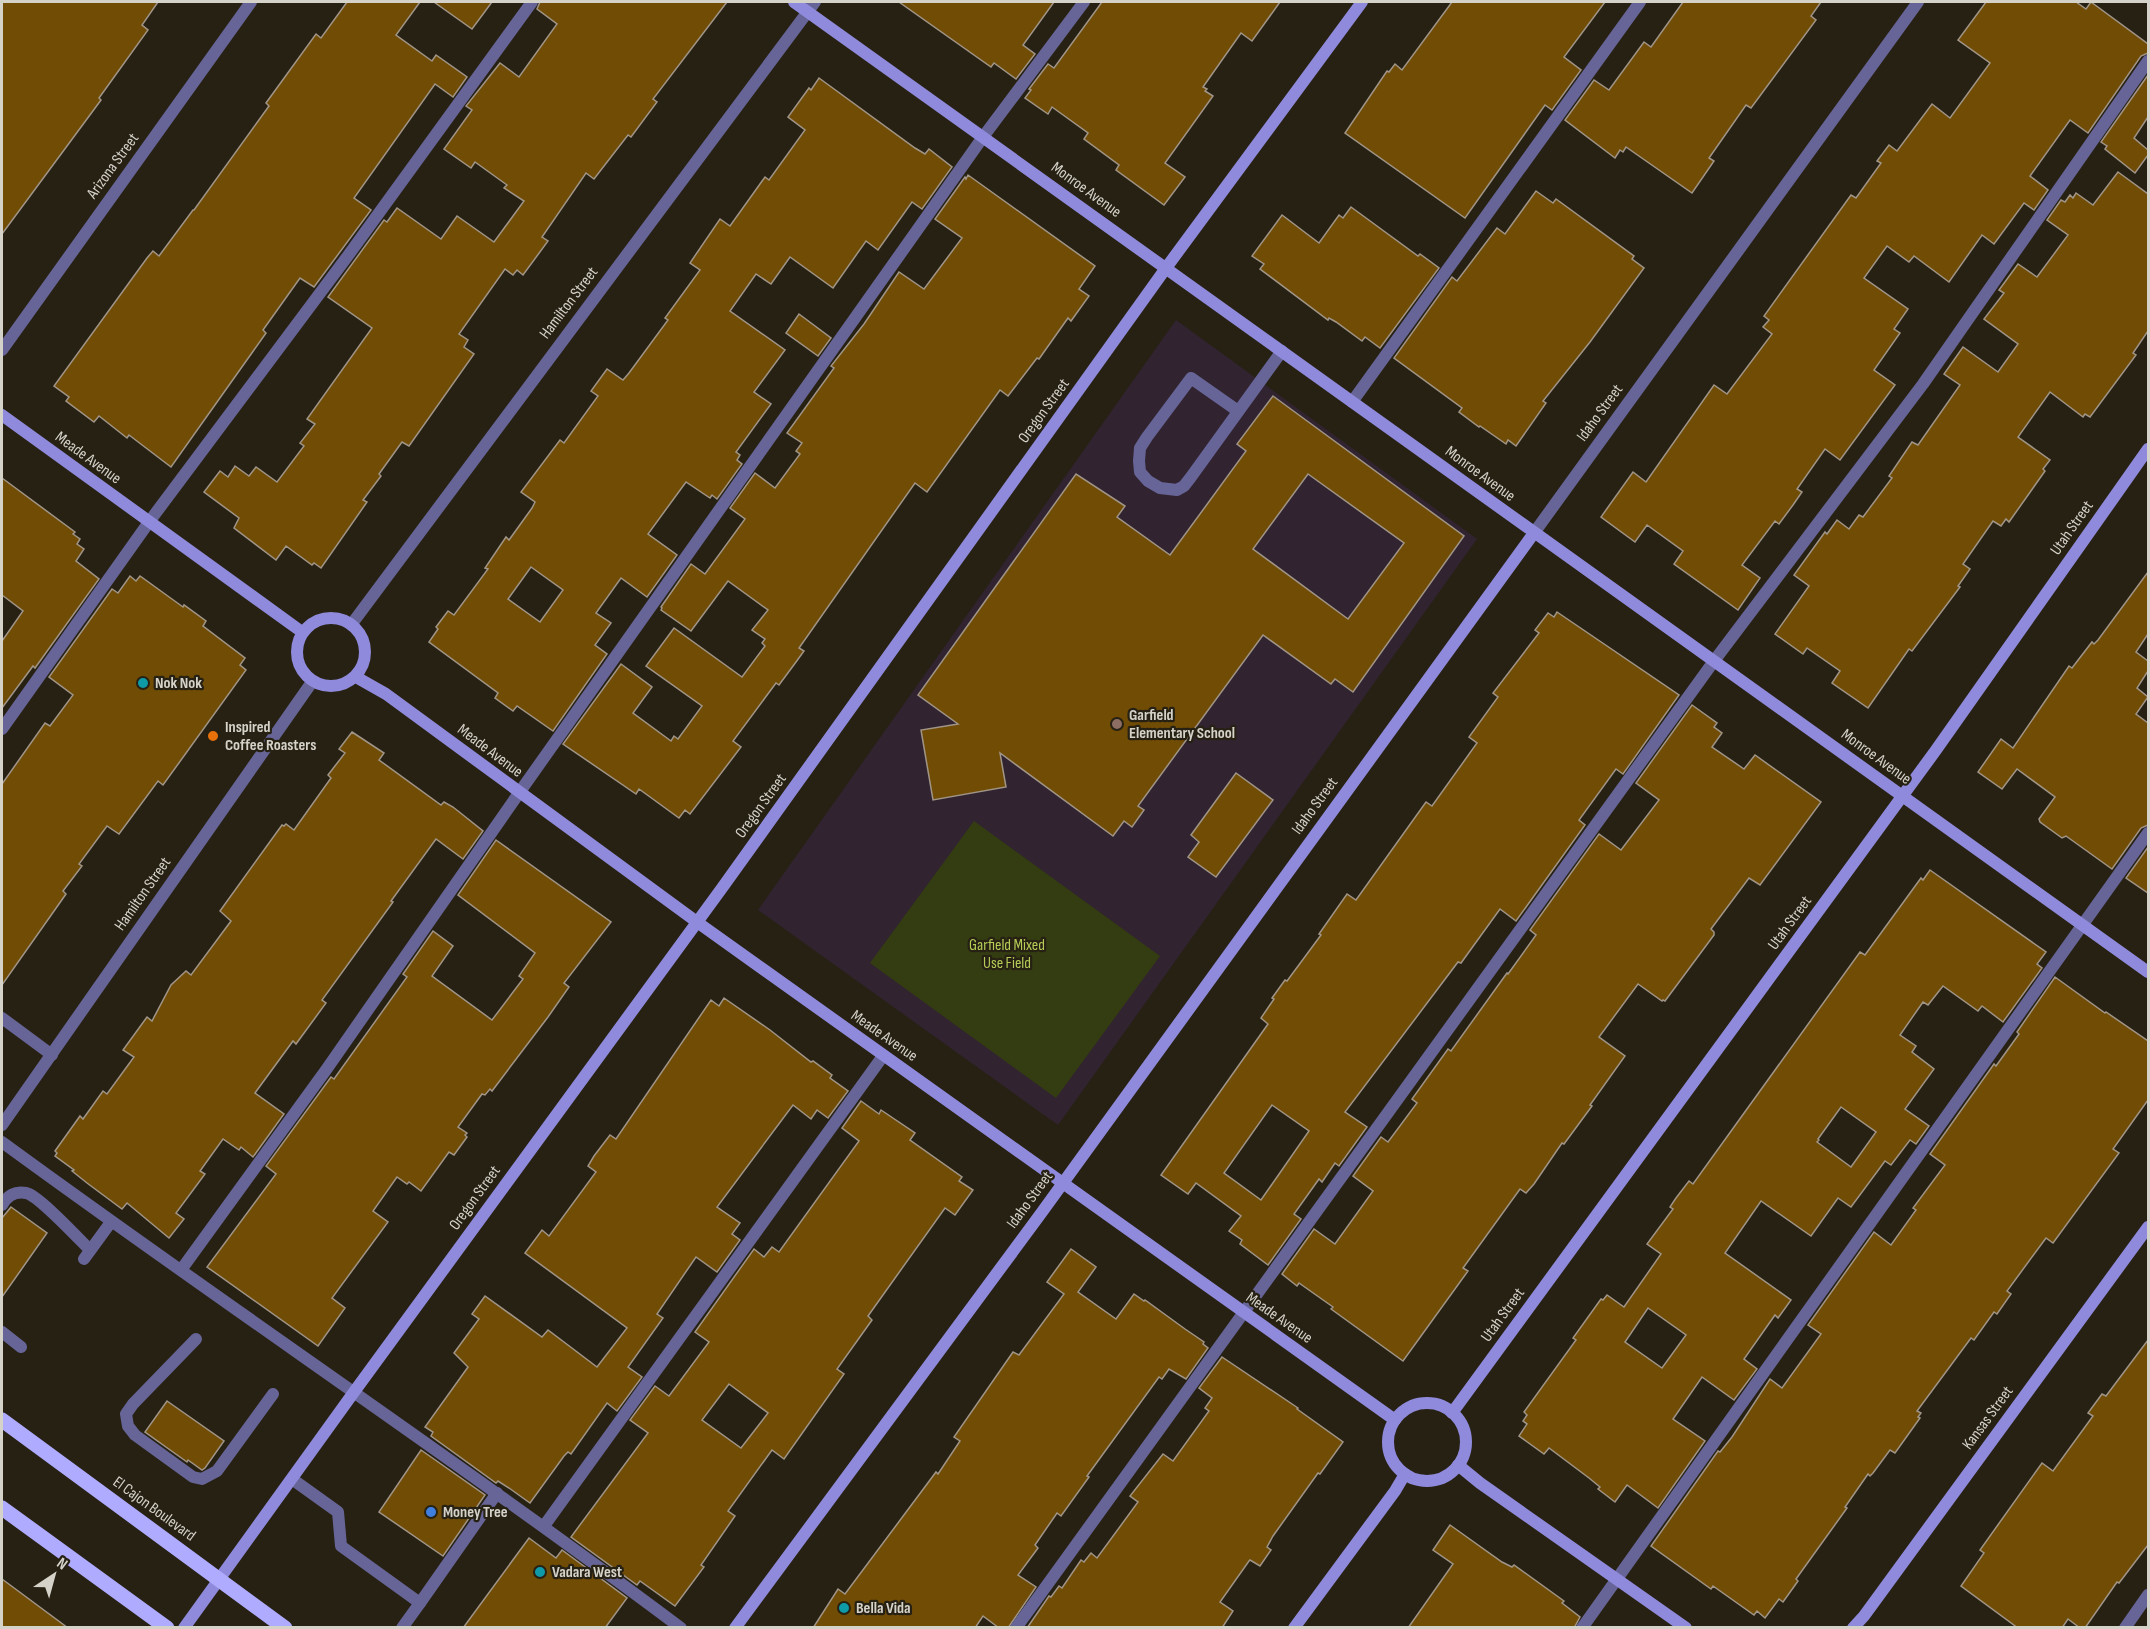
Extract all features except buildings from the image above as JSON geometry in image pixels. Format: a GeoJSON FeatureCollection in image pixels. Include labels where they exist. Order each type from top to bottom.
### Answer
{"type":"FeatureCollection","features":[{"type":"Feature","properties":{"kind":"main road","name":"El Cajon Boulevard"},"geometry":{"type":"LineString","coordinates":[[2,1420],[8,1429],[285,1628]]}},
{"type":"Feature","properties":{"kind":"main road"},"geometry":{"type":"LineString","coordinates":[[2,1508],[167,1628]]}},
{"type":"Feature","properties":{"kind":"street","name":"Arizona Street"},"geometry":{"type":"LineString","coordinates":[[2,350],[251,2]]}},
{"type":"Feature","properties":{"kind":"street"},"geometry":{"type":"LineString","coordinates":[[2,729],[149,522],[347,257],[532,2]]}},
{"type":"Feature","properties":{"kind":"street","name":"Monroe Avenue"},"geometry":{"type":"LineString","coordinates":[[794,2],[811,6],[983,136],[2148,972]]}},
{"type":"Feature","properties":{"kind":"street"},"geometry":{"type":"LineString","coordinates":[[181,1270],[333,1060],[983,136],[1084,2]]}},
{"type":"Feature","properties":{"kind":"street","name":"Oregon Street"},"geometry":{"type":"LineString","coordinates":[[184,1628],[697,922],[1166,268],[1362,2]]}},
{"type":"Feature","properties":{"kind":"street"},"geometry":{"type":"LineString","coordinates":[[1352,402],[1640,2]]}},
{"type":"Feature","properties":{"kind":"street","name":"Idaho Street"},"geometry":{"type":"LineString","coordinates":[[735,1628],[1062,1183],[1917,2]]}},
{"type":"Feature","properties":{"kind":"street","name":"Hamilton Street"},"geometry":{"type":"LineString","coordinates":[[351,625],[811,6]]}},
{"type":"Feature","properties":{"kind":"street"},"geometry":{"type":"LineString","coordinates":[[1016,1628],[1714,661],[1923,384],[2148,61]]}},
{"type":"Feature","properties":{"kind":"street"},"geometry":{"type":"LineString","coordinates":[[1238,411],[1191,378],[1140,448],[1140,472],[1148,481],[1160,488],[1177,490],[1184,486],[1282,351]]}},
{"type":"Feature","properties":{"kind":"street","name":"Meade Avenue"},"geometry":{"type":"LineString","coordinates":[[2,415],[302,632]]}},
{"type":"Feature","properties":{"kind":"street","name":"Utah Street"},"geometry":{"type":"LineString","coordinates":[[1452,1413],[1902,796],[2148,449]]}},
{"type":"Feature","properties":{"kind":"street"},"geometry":{"type":"LineString","coordinates":[[324,618],[335,618],[351,625],[362,638],[366,649],[364,661],[356,677],[341,686],[329,687],[312,681],[301,669],[297,659],[296,648],[302,632],[314,622],[324,618]]}},
{"type":"Feature","properties":{"kind":"street","name":"Meade Avenue"},"geometry":{"type":"LineString","coordinates":[[356,677],[386,694],[883,1056],[1395,1420]]}},
{"type":"Feature","properties":{"kind":"street","name":"Hamilton Street"},"geometry":{"type":"LineString","coordinates":[[2,1125],[312,681]]}},
{"type":"Feature","properties":{"kind":"street"},"geometry":{"type":"LineString","coordinates":[[1582,1628],[2148,832]]}},
{"type":"Feature","properties":{"kind":"street"},"geometry":{"type":"LineString","coordinates":[[2,1018],[52,1055]]}},
{"type":"Feature","properties":{"kind":"street"},"geometry":{"type":"LineString","coordinates":[[544,1526],[883,1056]]}},
{"type":"Feature","properties":{"kind":"street"},"geometry":{"type":"LineString","coordinates":[[2,1142],[111,1222],[544,1526],[681,1628]]}},
{"type":"Feature","properties":{"kind":"street"},"geometry":{"type":"LineString","coordinates":[[2,1205],[6,1198],[15,1193],[28,1193],[87,1255],[111,1222]]}},
{"type":"Feature","properties":{"kind":"street","name":"Kansas Street"},"geometry":{"type":"LineString","coordinates":[[1853,1628],[2148,1227]]}},
{"type":"Feature","properties":{"kind":"street"},"geometry":{"type":"LineString","coordinates":[[2,1332],[21,1347]]}},
{"type":"Feature","properties":{"kind":"street"},"geometry":{"type":"LineString","coordinates":[[196,1339],[126,1414],[128,1426],[135,1435],[193,1477],[202,1479],[217,1471],[273,1394]]}},
{"type":"Feature","properties":{"kind":"street"},"geometry":{"type":"LineString","coordinates":[[1422,1403],[1433,1403],[1452,1413],[1460,1421],[1466,1444],[1458,1465],[1443,1477],[1423,1481],[1405,1474],[1397,1467],[1388,1449],[1390,1429],[1402,1412],[1422,1403]]}},
{"type":"Feature","properties":{"kind":"street"},"geometry":{"type":"LineString","coordinates":[[1458,1465],[1480,1483],[1686,1628]]}},
{"type":"Feature","properties":{"kind":"street"},"geometry":{"type":"LineString","coordinates":[[1294,1628],[1395,1491],[1405,1474]]}},
{"type":"Feature","properties":{"kind":"street"},"geometry":{"type":"LineString","coordinates":[[292,1479],[338,1512],[341,1546],[420,1603]]}},
{"type":"Feature","properties":{"kind":"street"},"geometry":{"type":"LineString","coordinates":[[402,1628],[497,1493]]}},
{"type":"Feature","properties":{"kind":"street"},"geometry":{"type":"LineString","coordinates":[[2125,1628],[2148,1595]]}},
{"type":"Feature","properties":{"kind":"shaded area","name":"Garfield Elementary School"},"geometry":{"type":"Polygon","coordinates":[[[1176,320],[1477,539],[1058,1125],[758,910],[1176,320]]]}},
{"type":"Feature","properties":{"kind":"green space","name":"Garfield Mixed Use Field"},"geometry":{"type":"Polygon","coordinates":[[[974,821],[1160,956],[1056,1098],[870,963],[974,821]]]}},
{"type":"Feature","properties":{"kind":"place","name":"Nok Nok"},"geometry":{"type":"Point","coordinates":[143,683]}},
{"type":"Feature","properties":{"kind":"place","name":"Garfield Elementary School"},"geometry":{"type":"Point","coordinates":[1117,724]}},
{"type":"Feature","properties":{"kind":"place","name":"Inspired Coffee Roasters"},"geometry":{"type":"Point","coordinates":[213,736]}},
{"type":"Feature","properties":{"kind":"place","name":"Money Tree"},"geometry":{"type":"Point","coordinates":[431,1512]}},
{"type":"Feature","properties":{"kind":"place","name":"Vadara West"},"geometry":{"type":"Point","coordinates":[540,1572]}},
{"type":"Feature","properties":{"kind":"place","name":"Bella Vida"},"geometry":{"type":"Point","coordinates":[844,1608]}}]}
